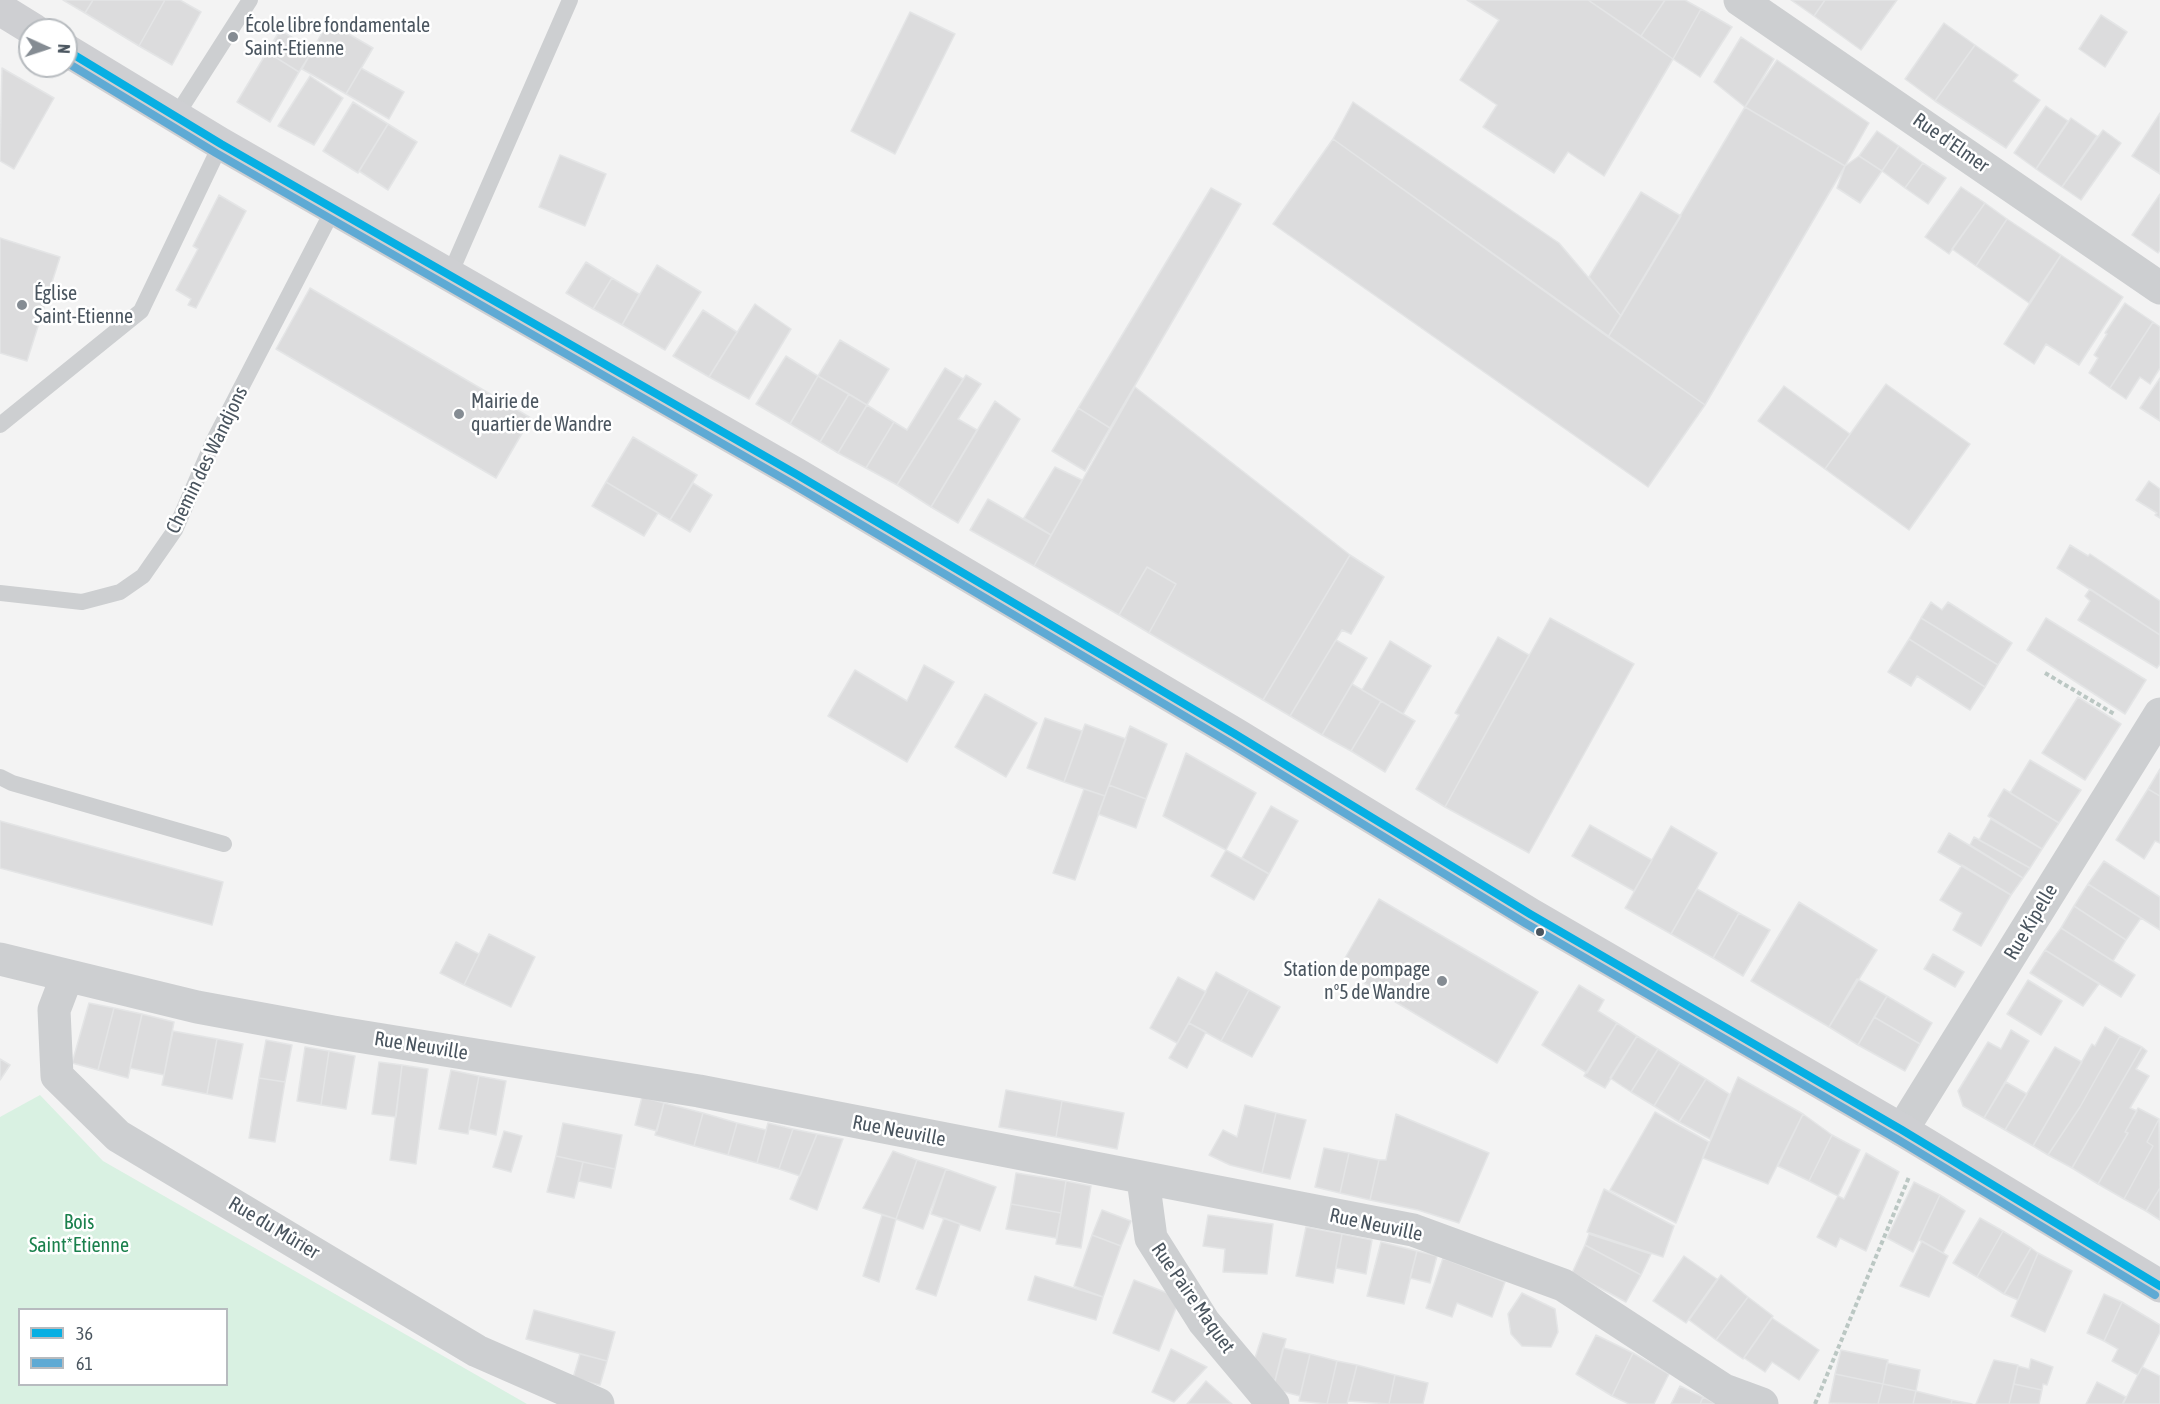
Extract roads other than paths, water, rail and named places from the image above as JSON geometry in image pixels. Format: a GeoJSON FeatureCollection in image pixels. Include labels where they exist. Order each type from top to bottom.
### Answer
{"type":"FeatureCollection","features":[{"type":"Feature","properties":{"kind":"street","name":"Rue d'Elmer"},"geometry":{"type":"LineString","coordinates":[[1740,0],[2160,288]]}},
{"type":"Feature","properties":{"kind":"street"},"geometry":{"type":"LineString","coordinates":[[0,9],[18,20]]}},
{"type":"Feature","properties":{"kind":"street"},"geometry":{"type":"LineString","coordinates":[[78,57],[221,144],[450,274],[1235,734],[1530,914],[1912,1136],[2160,1286]]}},
{"type":"Feature","properties":{"kind":"street","name":"Rue Kipelle"},"geometry":{"type":"LineString","coordinates":[[1912,1136],[2154,724]]}},
{"type":"Feature","properties":{"kind":"street","name":"Rue Neuville"},"geometry":{"type":"LineString","coordinates":[[0,959],[197,1007],[333,1032],[699,1091],[1413,1230],[1563,1285],[1724,1390],[1762,1404]]}},
{"type":"Feature","properties":{"kind":"street","name":"Rue du Mûrier"},"geometry":{"type":"LineString","coordinates":[[68,976],[54,1010],[57,1076],[118,1136],[477,1351],[598,1404]]}},
{"type":"Feature","properties":{"kind":"street","name":"Rue Paire Maquet"},"geometry":{"type":"LineString","coordinates":[[1143,1179],[1150,1239],[1204,1323],[1273,1404]]}},
{"type":"Feature","properties":{"kind":"lane"},"geometry":{"type":"LineString","coordinates":[[176,116],[249,0]]}},
{"type":"Feature","properties":{"kind":"lane"},"geometry":{"type":"LineString","coordinates":[[450,274],[570,0]]}},
{"type":"Feature","properties":{"kind":"lane"},"geometry":{"type":"LineString","coordinates":[[0,425],[141,311],[221,144]]}},
{"type":"Feature","properties":{"kind":"lane","name":"Chemin des Wandjons"},"geometry":{"type":"LineString","coordinates":[[0,593],[82,602],[120,592],[143,576],[175,530],[214,440],[334,207]]}},
{"type":"Feature","properties":{"kind":"lane"},"geometry":{"type":"LineString","coordinates":[[0,777],[12,783],[224,844]]}},
{"type":"Feature","properties":{"kind":"place","name":"École libre fondamentale Saint-Etienne"},"geometry":{"type":"Point","coordinates":[233,37]}},
{"type":"Feature","properties":{"kind":"place","name":"Église Saint-Etienne"},"geometry":{"type":"Point","coordinates":[22,305]}},
{"type":"Feature","properties":{"kind":"place","name":"Mairie de quartier de Wandre"},"geometry":{"type":"Point","coordinates":[459,414]}},
{"type":"Feature","properties":{"kind":"place","name":"Station de pompage n°5 de Wandre"},"geometry":{"type":"Point","coordinates":[1442,981]}},
{"type":"Feature","properties":{"kind":"park label","name":"Bois Saint*Etienne"},"geometry":{"type":"Point","coordinates":[79,1234]}}]}
